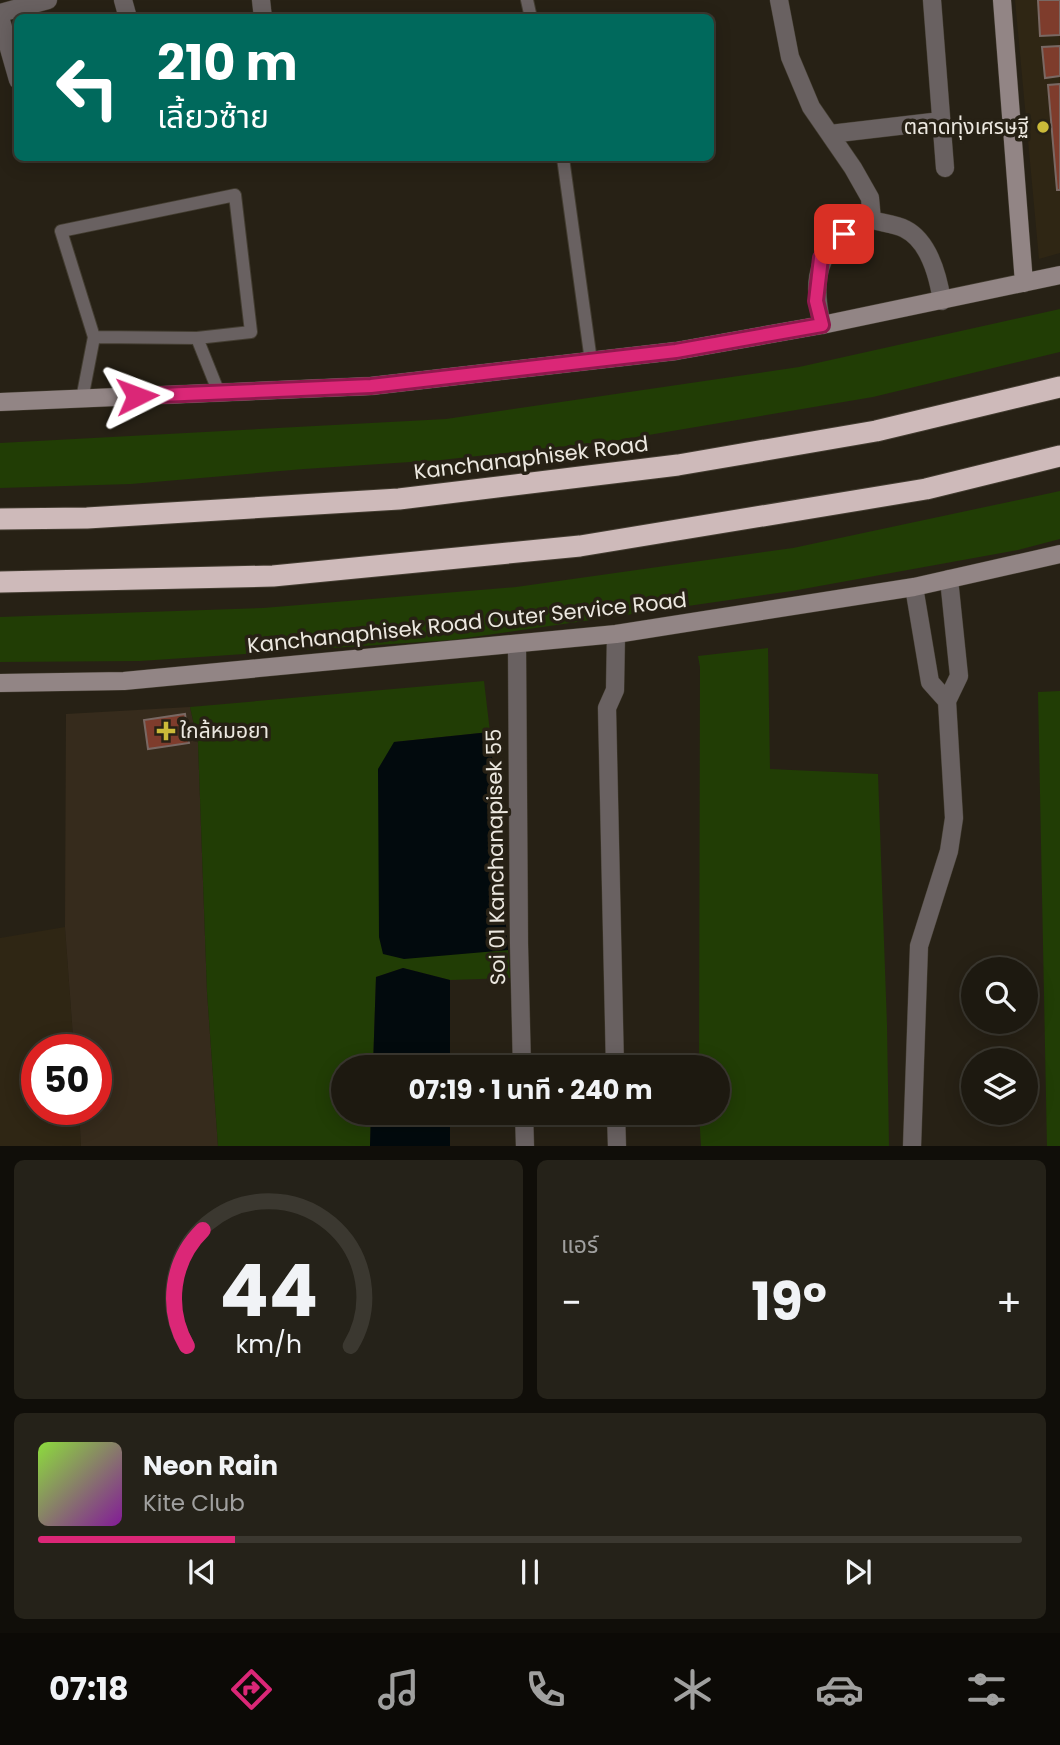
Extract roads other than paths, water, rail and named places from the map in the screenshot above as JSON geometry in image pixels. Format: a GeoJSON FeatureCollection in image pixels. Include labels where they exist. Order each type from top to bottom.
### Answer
{"type":"FeatureCollection","features":[{"type":"Feature","properties":{"kind":"highway","name":"Kanchanaphisek Road"},"geometry":{"type":"LineString","coordinates":[[0,519],[87,518],[399,499],[678,465],[876,431],[1060,387]]}},
{"type":"Feature","properties":{"kind":"highway"},"geometry":{"type":"LineString","coordinates":[[0,582],[273,576],[580,546],[926,489],[1060,456]]}},
{"type":"Feature","properties":{"kind":"main road"},"geometry":{"type":"LineString","coordinates":[[1002,0],[1024,283]]}},
{"type":"Feature","properties":{"kind":"main road"},"geometry":{"type":"LineString","coordinates":[[0,402],[371,386],[676,351],[822,325],[1060,275]]}},
{"type":"Feature","properties":{"kind":"main road","name":"Kanchanaphisek Road Outer Service Road"},"geometry":{"type":"LineString","coordinates":[[0,683],[124,681],[616,634],[914,587],[1060,554]]}},
{"type":"Feature","properties":{"kind":"street"},"geometry":{"type":"LineString","coordinates":[[14,66],[0,15],[48,0]]}},
{"type":"Feature","properties":{"kind":"street"},"geometry":{"type":"LineString","coordinates":[[779,0],[790,57],[811,107],[870,198],[872,220]]}},
{"type":"Feature","properties":{"kind":"street"},"geometry":{"type":"LineString","coordinates":[[932,0],[945,168]]}},
{"type":"Feature","properties":{"kind":"street"},"geometry":{"type":"LineString","coordinates":[[830,134],[941,121]]}},
{"type":"Feature","properties":{"kind":"street"},"geometry":{"type":"LineString","coordinates":[[822,325],[816,301],[821,258],[844,234],[872,220],[906,229],[925,249],[938,273],[942,301]]}},
{"type":"Feature","properties":{"kind":"street"},"geometry":{"type":"LineString","coordinates":[[912,1146],[919,946],[950,851],[954,818],[947,701],[960,676],[949,579]]}},
{"type":"Feature","properties":{"kind":"street"},"geometry":{"type":"LineString","coordinates":[[914,587],[930,681],[947,701]]}},
{"type":"Feature","properties":{"kind":"street"},"geometry":{"type":"LineString","coordinates":[[615,1055],[607,708],[615,690],[616,634]]}},
{"type":"Feature","properties":{"kind":"street","name":"Soi 01 Kanchanapisek 55"},"geometry":{"type":"LineString","coordinates":[[517,645],[522,1055]]}},
{"type":"Feature","properties":{"kind":"street"},"geometry":{"type":"LineString","coordinates":[[524,1125],[525,1146]]}},
{"type":"Feature","properties":{"kind":"street"},"geometry":{"type":"LineString","coordinates":[[616,1125],[617,1146]]}},
{"type":"Feature","properties":{"kind":"lane"},"geometry":{"type":"LineString","coordinates":[[563,161],[591,360]]}},
{"type":"Feature","properties":{"kind":"lane"},"geometry":{"type":"LineString","coordinates":[[82,398],[94,337],[61,231],[235,195],[251,332],[197,338],[94,337]]}},
{"type":"Feature","properties":{"kind":"lane"},"geometry":{"type":"LineString","coordinates":[[197,338],[219,393]]}},
{"type":"Feature","properties":{"kind":"place","name":"ตลาดทุ่งเศรษฐี"},"geometry":{"type":"Point","coordinates":[1043,127]}},
{"type":"Feature","properties":{"kind":"place","name":"ใกล้หมอยา"},"geometry":{"type":"Point","coordinates":[166,731]}}]}
